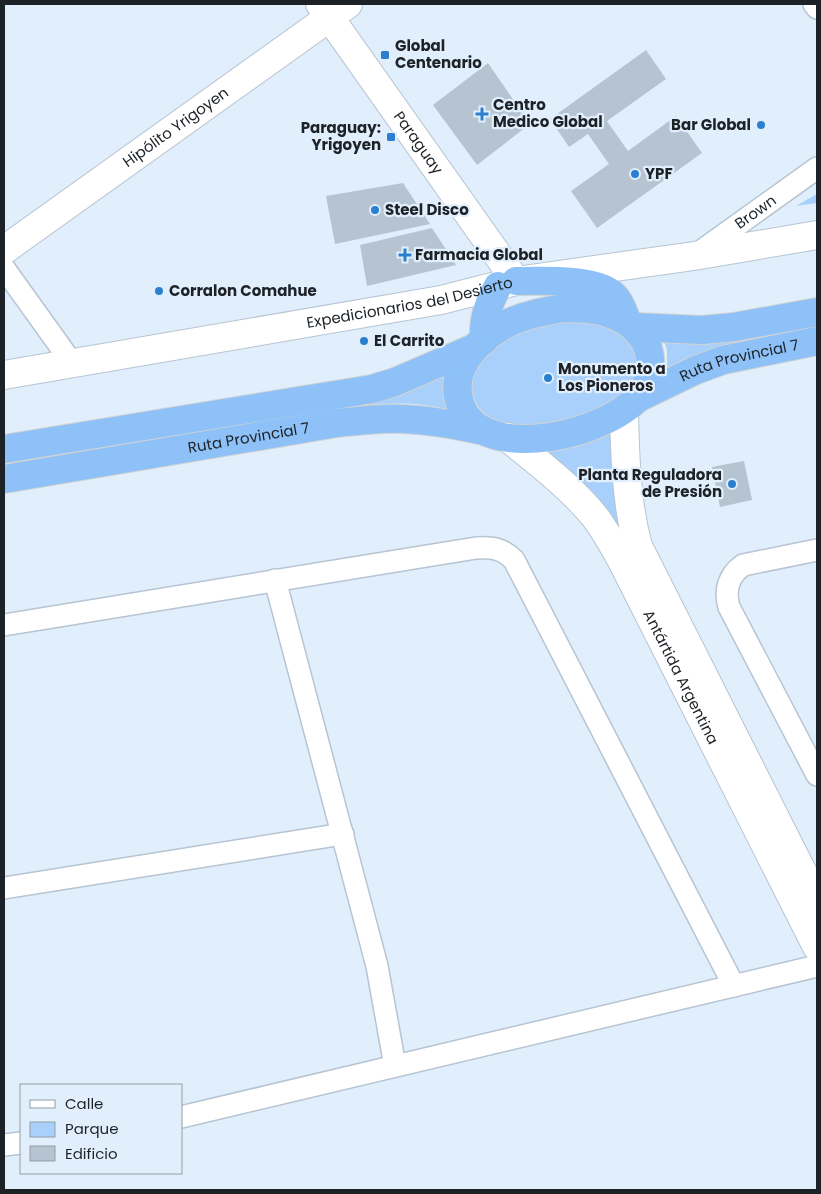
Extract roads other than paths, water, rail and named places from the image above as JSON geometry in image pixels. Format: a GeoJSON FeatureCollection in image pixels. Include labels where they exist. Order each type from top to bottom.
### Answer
{"type":"FeatureCollection","features":[{"type":"Feature","properties":{"kind":"highway"},"geometry":{"type":"LineString","coordinates":[[479,344],[484,328],[486,310],[507,283],[558,281],[600,287],[616,298],[631,324],[645,340],[649,351],[650,364],[646,384],[630,405],[594,426],[561,436],[542,438],[500,435],[479,428],[468,418],[458,398],[456,386],[458,374],[464,362],[479,344],[506,324],[544,311],[582,308],[600,311],[631,324]]}},
{"type":"Feature","properties":{"kind":"highway","name":"Ruta Provincial 7"},"geometry":{"type":"LineString","coordinates":[[631,324],[687,330],[718,329],[817,312]]}},
{"type":"Feature","properties":{"kind":"highway","name":"Ruta Provincial 7"},"geometry":{"type":"LineString","coordinates":[[630,405],[696,370],[723,360],[817,341]]}},
{"type":"Feature","properties":{"kind":"highway","name":"Ruta Provincial 7"},"geometry":{"type":"LineString","coordinates":[[4,448],[372,389],[395,382],[479,344]]}},
{"type":"Feature","properties":{"kind":"highway","name":"Ruta Provincial 7"},"geometry":{"type":"LineString","coordinates":[[4,479],[336,423],[402,418],[464,426],[500,435]]}},
{"type":"Feature","properties":{"kind":"main road","name":"Hipólito Yrigoyen"},"geometry":{"type":"LineString","coordinates":[[4,250],[332,8]]}},
{"type":"Feature","properties":{"kind":"main road","name":"Paraguay"},"geometry":{"type":"LineString","coordinates":[[332,8],[507,283]]}},
{"type":"Feature","properties":{"kind":"main road","name":"Expedicionarios del Desierto"},"geometry":{"type":"LineString","coordinates":[[4,375],[441,300],[507,283],[694,256],[817,235]]}},
{"type":"Feature","properties":{"kind":"main road","name":"Antártida Argentina"},"geometry":{"type":"LineString","coordinates":[[630,405],[629,498],[632,524],[638,546],[817,901]]}},
{"type":"Feature","properties":{"kind":"main road","name":"Antártida Argentina"},"geometry":{"type":"LineString","coordinates":[[500,435],[561,482],[595,517],[608,536],[817,947]]}},
{"type":"Feature","properties":{"kind":"street"},"geometry":{"type":"LineString","coordinates":[[814,4],[817,8]]}},
{"type":"Feature","properties":{"kind":"street","name":"Brown"},"geometry":{"type":"LineString","coordinates":[[694,256],[817,168]]}},
{"type":"Feature","properties":{"kind":"street"},"geometry":{"type":"LineString","coordinates":[[4,268],[72,364]]}},
{"type":"Feature","properties":{"kind":"street"},"geometry":{"type":"LineString","coordinates":[[4,625],[476,548],[498,548],[514,560],[734,986]]}},
{"type":"Feature","properties":{"kind":"street"},"geometry":{"type":"LineString","coordinates":[[817,550],[750,562],[736,570],[730,578],[726,589],[729,607],[817,775]]}},
{"type":"Feature","properties":{"kind":"street"},"geometry":{"type":"LineString","coordinates":[[275,580],[377,966],[395,1066]]}},
{"type":"Feature","properties":{"kind":"street"},"geometry":{"type":"LineString","coordinates":[[4,888],[343,834]]}},
{"type":"Feature","properties":{"kind":"street"},"geometry":{"type":"LineString","coordinates":[[182,1117],[817,966]]}},
{"type":"Feature","properties":{"kind":"street"},"geometry":{"type":"LineString","coordinates":[[4,1145],[20,1143]]}},
{"type":"Feature","properties":{"kind":"place","name":"Global Centenario"},"geometry":{"type":"Point","coordinates":[385,55]}},
{"type":"Feature","properties":{"kind":"place","name":"Centro Medico Global"},"geometry":{"type":"Point","coordinates":[482,114]}},
{"type":"Feature","properties":{"kind":"place","name":"Bar Global"},"geometry":{"type":"Point","coordinates":[761,125]}},
{"type":"Feature","properties":{"kind":"place","name":"Paraguay: Yrigoyen"},"geometry":{"type":"Point","coordinates":[391,137]}},
{"type":"Feature","properties":{"kind":"place","name":"YPF"},"geometry":{"type":"Point","coordinates":[635,174]}},
{"type":"Feature","properties":{"kind":"place","name":"Steel Disco"},"geometry":{"type":"Point","coordinates":[375,210]}},
{"type":"Feature","properties":{"kind":"place","name":"Farmacia Global"},"geometry":{"type":"Point","coordinates":[405,255]}},
{"type":"Feature","properties":{"kind":"place","name":"Corralon Comahue"},"geometry":{"type":"Point","coordinates":[159,291]}},
{"type":"Feature","properties":{"kind":"place","name":"El Carrito"},"geometry":{"type":"Point","coordinates":[364,341]}},
{"type":"Feature","properties":{"kind":"place","name":"Monumento a Los Pioneros"},"geometry":{"type":"Point","coordinates":[548,378]}},
{"type":"Feature","properties":{"kind":"place","name":"Planta Reguladora de Presión"},"geometry":{"type":"Point","coordinates":[732,484]}}]}
